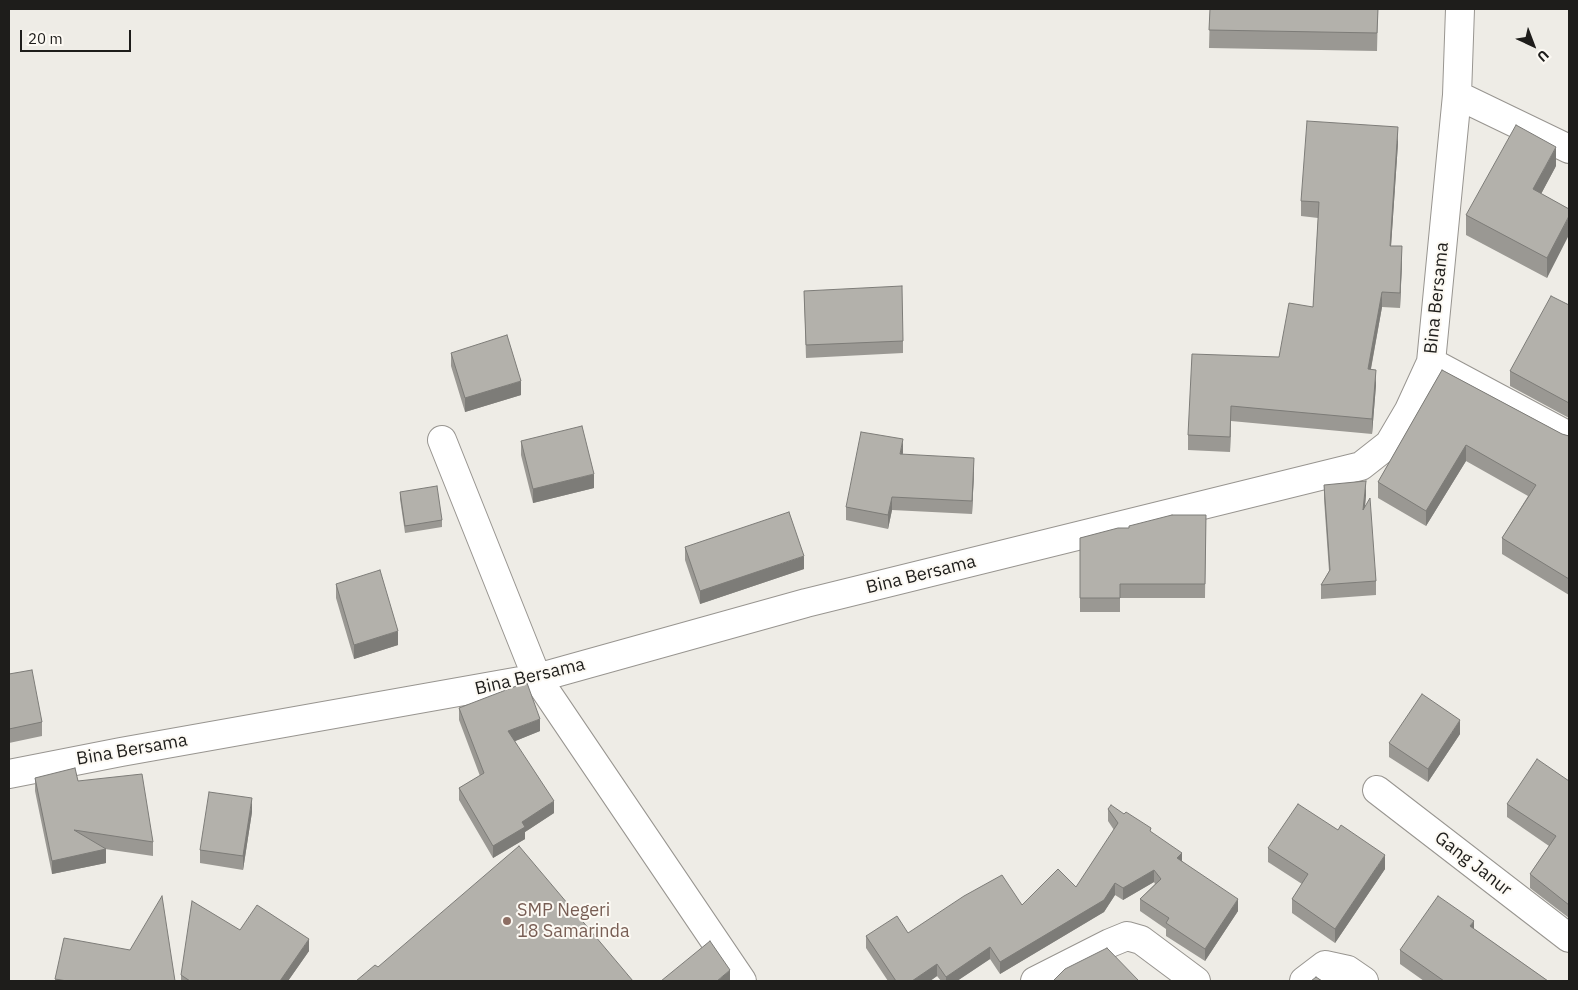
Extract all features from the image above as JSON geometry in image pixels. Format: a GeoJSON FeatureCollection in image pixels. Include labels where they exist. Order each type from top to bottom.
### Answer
{"type":"FeatureCollection","features":[{"type":"Feature","properties":{"kind":"street","name":"Bina Bersama"},"geometry":{"type":"LineString","coordinates":[[9,774],[121,752],[537,678],[806,603],[1361,466],[1389,444],[1431,362],[1457,96],[1460,9]]}},
{"type":"Feature","properties":{"kind":"street"},"geometry":{"type":"LineString","coordinates":[[1457,96],[1569,149]]}},
{"type":"Feature","properties":{"kind":"street"},"geometry":{"type":"LineString","coordinates":[[1431,362],[1569,436]]}},
{"type":"Feature","properties":{"kind":"street"},"geometry":{"type":"LineString","coordinates":[[442,440],[537,678],[742,981]]}},
{"type":"Feature","properties":{"kind":"street","name":"Gang Janur"},"geometry":{"type":"LineString","coordinates":[[1378,790],[1569,938]]}},
{"type":"Feature","properties":{"kind":"street"},"geometry":{"type":"LineString","coordinates":[[1034,981],[1127,936],[1141,940],[1196,981]]}},
{"type":"Feature","properties":{"kind":"street"},"geometry":{"type":"LineString","coordinates":[[1304,981],[1325,965],[1348,970],[1364,981]]}},
{"type":"Feature","properties":{"kind":"building"},"geometry":{"type":"Polygon","coordinates":[[[1210,9],[1378,9],[1377,33],[1209,30],[1210,9]]]}},
{"type":"Feature","properties":{"kind":"building"},"geometry":{"type":"Polygon","coordinates":[[[1307,121],[1398,127],[1390,246],[1402,246],[1400,293],[1382,292],[1368,369],[1376,370],[1372,419],[1231,406],[1230,437],[1188,435],[1192,354],[1279,357],[1289,303],[1313,307],[1319,202],[1301,201],[1307,121]]]}},
{"type":"Feature","properties":{"kind":"building"},"geometry":{"type":"Polygon","coordinates":[[[1516,125],[1556,147],[1533,189],[1569,209],[1569,216],[1547,258],[1466,215],[1516,125]]]}},
{"type":"Feature","properties":{"kind":"building"},"geometry":{"type":"Polygon","coordinates":[[[902,286],[903,341],[806,345],[804,291],[902,286]]]}},
{"type":"Feature","properties":{"kind":"building"},"geometry":{"type":"Polygon","coordinates":[[[1551,296],[1569,305],[1569,403],[1510,371],[1551,296]]]}},
{"type":"Feature","properties":{"kind":"building"},"geometry":{"type":"Polygon","coordinates":[[[507,335],[521,381],[465,398],[451,353],[507,335]]]}},
{"type":"Feature","properties":{"kind":"building"},"geometry":{"type":"Polygon","coordinates":[[[1442,370],[1569,436],[1569,579],[1502,538],[1536,485],[1466,445],[1426,511],[1378,482],[1442,370]]]}},
{"type":"Feature","properties":{"kind":"building"},"geometry":{"type":"Polygon","coordinates":[[[582,426],[594,474],[533,489],[521,441],[582,426]]]}},
{"type":"Feature","properties":{"kind":"building"},"geometry":{"type":"Polygon","coordinates":[[[861,432],[903,439],[900,454],[974,458],[972,501],[892,497],[888,515],[846,507],[861,432]]]}},
{"type":"Feature","properties":{"kind":"building"},"geometry":{"type":"Polygon","coordinates":[[[1366,481],[1363,510],[1370,498],[1376,581],[1321,585],[1330,570],[1324,485],[1366,481]]]}},
{"type":"Feature","properties":{"kind":"building"},"geometry":{"type":"Polygon","coordinates":[[[437,486],[442,520],[405,526],[400,492],[437,486]]]}},
{"type":"Feature","properties":{"kind":"building"},"geometry":{"type":"Polygon","coordinates":[[[789,512],[804,556],[700,591],[685,547],[789,512]]]}},
{"type":"Feature","properties":{"kind":"building"},"geometry":{"type":"Polygon","coordinates":[[[1172,515],[1206,515],[1205,584],[1120,584],[1120,598],[1080,598],[1080,538],[1118,528],[1129,528],[1129,526],[1172,515]]]}},
{"type":"Feature","properties":{"kind":"building"},"geometry":{"type":"Polygon","coordinates":[[[380,570],[398,631],[354,645],[336,584],[380,570]]]}},
{"type":"Feature","properties":{"kind":"building"},"geometry":{"type":"Polygon","coordinates":[[[32,670],[42,722],[9,729],[9,674],[32,670]]]}},
{"type":"Feature","properties":{"kind":"building"},"geometry":{"type":"Polygon","coordinates":[[[527,683],[540,719],[508,731],[554,801],[522,822],[525,827],[493,846],[459,788],[484,773],[459,708],[527,683]]]}},
{"type":"Feature","properties":{"kind":"building"},"geometry":{"type":"Polygon","coordinates":[[[1422,694],[1460,720],[1428,769],[1389,743],[1422,694]]]}},
{"type":"Feature","properties":{"kind":"building"},"geometry":{"type":"Polygon","coordinates":[[[1537,759],[1569,781],[1569,905],[1530,874],[1556,836],[1507,804],[1537,759]]]}},
{"type":"Feature","properties":{"kind":"building"},"geometry":{"type":"Polygon","coordinates":[[[75,768],[78,781],[142,774],[153,842],[74,830],[106,849],[52,861],[35,778],[75,768]]]}},
{"type":"Feature","properties":{"kind":"building"},"geometry":{"type":"Polygon","coordinates":[[[209,792],[252,798],[243,856],[200,850],[209,792]]]}},
{"type":"Feature","properties":{"kind":"building"},"geometry":{"type":"Polygon","coordinates":[[[1298,804],[1338,830],[1341,825],[1385,855],[1335,929],[1292,899],[1308,874],[1268,848],[1298,804]]]}},
{"type":"Feature","properties":{"kind":"building"},"geometry":{"type":"Polygon","coordinates":[[[1111,805],[1151,828],[1150,831],[1182,853],[1177,858],[1238,899],[1205,949],[1166,923],[1169,918],[1140,899],[1161,879],[1154,870],[1123,888],[1115,883],[1104,900],[1000,962],[990,947],[946,977],[937,964],[912,981],[896,981],[866,936],[897,916],[908,933],[964,896],[1002,875],[1022,905],[1058,869],[1076,887],[1118,823],[1108,809],[1111,805]]]}},
{"type":"Feature","properties":{"kind":"building","name":"SMP Negeri 18 Samarinda"},"geometry":{"type":"Polygon","coordinates":[[[519,846],[633,981],[356,981],[375,965],[378,967],[519,846]]]}},
{"type":"Feature","properties":{"kind":"building"},"geometry":{"type":"Polygon","coordinates":[[[162,896],[175,981],[67,981],[55,979],[64,938],[130,950],[162,896]]]}},
{"type":"Feature","properties":{"kind":"building"},"geometry":{"type":"Polygon","coordinates":[[[1438,896],[1474,921],[1470,926],[1548,981],[1444,981],[1400,950],[1438,896]]]}},
{"type":"Feature","properties":{"kind":"building"},"geometry":{"type":"Polygon","coordinates":[[[192,901],[240,930],[257,905],[309,939],[280,981],[190,981],[181,975],[192,901]]]}},
{"type":"Feature","properties":{"kind":"building"},"geometry":{"type":"Polygon","coordinates":[[[710,941],[730,970],[717,981],[661,981],[710,941]]]}},
{"type":"Feature","properties":{"kind":"building"},"geometry":{"type":"Polygon","coordinates":[[[1107,948],[1139,981],[1053,981],[1065,969],[1107,948]]]}},
{"type":"Feature","properties":{"kind":"building"},"geometry":{"type":"Polygon","coordinates":[[[1316,977],[1322,981],[1311,981],[1316,977]]]}},
{"type":"Feature","properties":{"kind":"place","name":"SMP Negeri 18 Samarinda"},"geometry":{"type":"Point","coordinates":[507,921]}}]}
